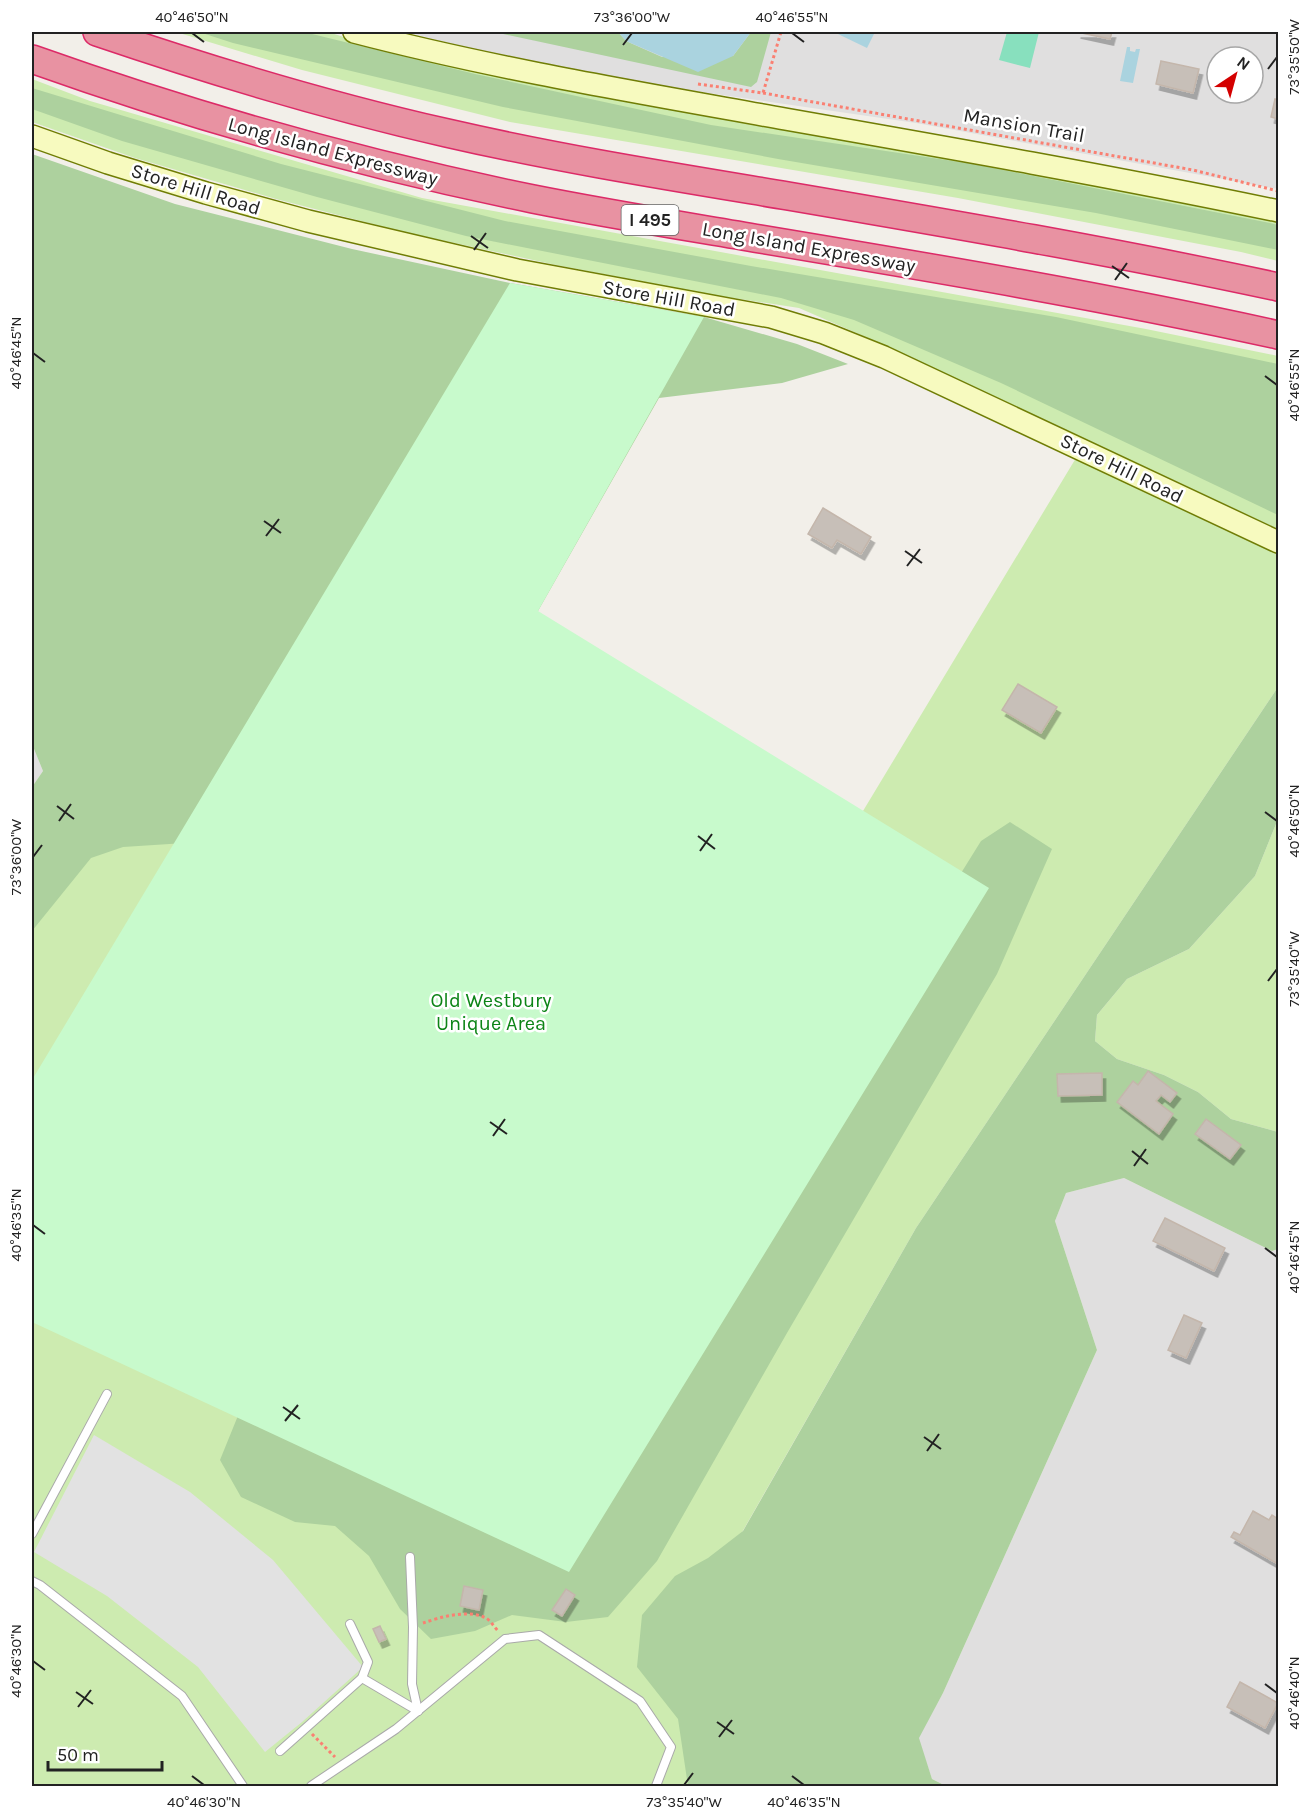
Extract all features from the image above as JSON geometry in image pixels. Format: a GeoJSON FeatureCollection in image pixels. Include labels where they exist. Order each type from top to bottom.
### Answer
{"type":"FeatureCollection","features":[{"type":"Feature","properties":{"kind":"highway","name":"I 495"},"geometry":{"type":"LineString","coordinates":[[97,32],[298,95],[490,143],[609,166],[1019,236],[1278,287]]}},
{"type":"Feature","properties":{"kind":"highway","name":"Long Island Expressway"},"geometry":{"type":"LineString","coordinates":[[32,59],[214,120],[427,176],[588,209],[1050,288],[1278,335]]}},
{"type":"Feature","properties":{"kind":"main road"},"geometry":{"type":"LineString","coordinates":[[354,32],[599,86],[1062,168],[1278,211]]}},
{"type":"Feature","properties":{"kind":"main road","name":"Store Hill Road"},"geometry":{"type":"LineString","coordinates":[[32,136],[185,187],[308,222],[517,270],[751,313],[824,333],[884,357],[1278,542]]}},
{"type":"Feature","properties":{"kind":"lane"},"geometry":{"type":"LineString","coordinates":[[32,1534],[106,1394]]}},
{"type":"Feature","properties":{"kind":"lane"},"geometry":{"type":"LineString","coordinates":[[410,1557],[413,1627],[412,1684],[418,1711]]}},
{"type":"Feature","properties":{"kind":"lane"},"geometry":{"type":"LineString","coordinates":[[32,1581],[182,1696],[243,1786]]}},
{"type":"Feature","properties":{"kind":"lane"},"geometry":{"type":"LineString","coordinates":[[280,1752],[362,1678],[368,1662],[350,1624]]}},
{"type":"Feature","properties":{"kind":"lane"},"geometry":{"type":"LineString","coordinates":[[311,1786],[396,1729],[505,1639],[539,1635],[640,1701],[671,1747],[656,1786]]}},
{"type":"Feature","properties":{"kind":"lane"},"geometry":{"type":"LineString","coordinates":[[362,1678],[418,1711]]}},
{"type":"Feature","properties":{"kind":"path"},"geometry":{"type":"LineString","coordinates":[[763,93],[781,32]]}},
{"type":"Feature","properties":{"kind":"path","name":"Mansion Trail"},"geometry":{"type":"LineString","coordinates":[[695,83],[763,93],[1193,170],[1278,190]]}},
{"type":"Feature","properties":{"kind":"path"},"geometry":{"type":"LineString","coordinates":[[413,1627],[440,1617],[466,1614],[486,1618],[505,1639]]}},
{"type":"Feature","properties":{"kind":"path"},"geometry":{"type":"LineString","coordinates":[[306,1728],[342,1765]]}},
{"type":"Feature","properties":{"kind":"shaded area"},"geometry":{"type":"Polygon","coordinates":[[[407,32],[1278,32],[1278,189],[916,123],[556,71],[407,32]]]}},
{"type":"Feature","properties":{"kind":"shaded area"},"geometry":{"type":"Polygon","coordinates":[[[32,744],[43,771],[32,787],[32,744]]]}},
{"type":"Feature","properties":{"kind":"shaded area"},"geometry":{"type":"Polygon","coordinates":[[[1124,1178],[1272,1251],[1278,1249],[1278,1786],[946,1786],[932,1779],[918,1738],[943,1693],[1097,1350],[1055,1221],[1066,1193],[1124,1178]]]}},
{"type":"Feature","properties":{"kind":"shaded area"},"geometry":{"type":"Polygon","coordinates":[[[94,1435],[190,1492],[273,1560],[363,1667],[265,1752],[198,1667],[107,1596],[34,1552],[94,1435]]]}},
{"type":"Feature","properties":{"kind":"green space"},"geometry":{"type":"Polygon","coordinates":[[[176,32],[328,32],[353,40],[1278,219],[1278,261],[958,198],[510,122],[302,70],[176,32]]]}},
{"type":"Feature","properties":{"kind":"green space"},"geometry":{"type":"Polygon","coordinates":[[[199,32],[304,32],[475,74],[711,125],[973,164],[1270,223],[1278,225],[1278,250],[1096,213],[778,159],[503,107],[233,43],[199,32]]]}},
{"type":"Feature","properties":{"kind":"green space"},"geometry":{"type":"Polygon","coordinates":[[[494,32],[618,32],[626,41],[662,57],[733,56],[751,32],[771,32],[757,82],[751,87],[494,32]]]}},
{"type":"Feature","properties":{"kind":"green space"},"geometry":{"type":"Polygon","coordinates":[[[1007,32],[1039,32],[1030,68],[999,60],[1007,32]]]}},
{"type":"Feature","properties":{"kind":"green space"},"geometry":{"type":"Polygon","coordinates":[[[32,79],[90,101],[422,198],[1146,329],[1278,356],[1278,529],[891,348],[799,308],[714,295],[556,265],[404,232],[276,199],[135,158],[32,122],[32,79]]]}},
{"type":"Feature","properties":{"kind":"green space"},"geometry":{"type":"Polygon","coordinates":[[[32,88],[281,164],[505,221],[751,266],[1056,317],[1278,364],[1278,515],[1001,383],[854,320],[781,298],[466,236],[317,197],[122,141],[32,109],[32,88]]]}},
{"type":"Feature","properties":{"kind":"green space"},"geometry":{"type":"Polygon","coordinates":[[[32,154],[175,204],[352,249],[510,283],[704,317],[797,344],[848,364],[782,383],[659,398],[538,611],[247,839],[123,847],[91,858],[32,931],[32,787],[43,771],[32,744],[32,154]]]}},
{"type":"Feature","properties":{"kind":"green space","name":"Old Westbury Unique Area"},"geometry":{"type":"Polygon","coordinates":[[[510,283],[704,317],[538,611],[989,888],[569,1572],[32,1322],[32,1080],[510,283]]]}},
{"type":"Feature","properties":{"kind":"green space"},"geometry":{"type":"Polygon","coordinates":[[[1076,458],[1278,553],[1278,687],[916,1228],[661,1674],[891,1786],[32,1786],[32,897],[115,789],[682,1002],[863,811],[1076,458]]]}},
{"type":"Feature","properties":{"kind":"green space"},"geometry":{"type":"Polygon","coordinates":[[[1278,687],[1278,819],[1255,876],[1189,949],[1127,979],[1097,1015],[1095,1041],[1117,1059],[1164,1075],[1198,1092],[1231,1119],[1278,1132],[1278,1249],[1272,1251],[1124,1178],[1066,1193],[1055,1221],[1097,1350],[943,1693],[919,1738],[932,1779],[946,1786],[688,1786],[678,1719],[637,1667],[642,1615],[675,1576],[708,1558],[743,1531],[916,1228],[1278,687]]]}},
{"type":"Feature","properties":{"kind":"green space"},"geometry":{"type":"Polygon","coordinates":[[[1278,819],[1278,1132],[1231,1119],[1198,1092],[1164,1075],[1117,1059],[1095,1041],[1097,1015],[1127,979],[1189,949],[1255,876],[1278,819]]]}},
{"type":"Feature","properties":{"kind":"green space"},"geometry":{"type":"Polygon","coordinates":[[[1010,822],[1052,849],[997,974],[657,1561],[608,1617],[566,1622],[512,1615],[475,1631],[431,1639],[400,1609],[369,1556],[335,1526],[295,1522],[241,1497],[220,1460],[265,1349],[879,1005],[981,841],[1010,822]]]}},
{"type":"Feature","properties":{"kind":"water"},"geometry":{"type":"Polygon","coordinates":[[[618,32],[751,32],[733,56],[698,72],[626,41],[618,32]]]}},
{"type":"Feature","properties":{"kind":"water"},"geometry":{"type":"Polygon","coordinates":[[[839,32],[875,32],[867,48],[838,34],[839,32]]]}},
{"type":"Feature","properties":{"kind":"water"},"geometry":{"type":"Polygon","coordinates":[[[1127,47],[1130,47],[1130,51],[1135,52],[1136,49],[1140,49],[1133,83],[1120,81],[1127,47]]]}},
{"type":"Feature","properties":{"kind":"building"},"geometry":{"type":"Polygon","coordinates":[[[1077,32],[1112,32],[1110,39],[1077,32]]]}},
{"type":"Feature","properties":{"kind":"building"},"geometry":{"type":"Polygon","coordinates":[[[1161,61],[1199,69],[1193,93],[1156,84],[1161,61]]]}},
{"type":"Feature","properties":{"kind":"building"},"geometry":{"type":"Polygon","coordinates":[[[1275,99],[1278,100],[1278,119],[1271,117],[1275,99]]]}},
{"type":"Feature","properties":{"kind":"building"},"geometry":{"type":"Polygon","coordinates":[[[823,508],[871,537],[861,554],[837,540],[832,548],[808,534],[823,508]]]}},
{"type":"Feature","properties":{"kind":"building"},"geometry":{"type":"Polygon","coordinates":[[[1018,684],[1057,707],[1041,733],[1002,710],[1018,684]]]}},
{"type":"Feature","properties":{"kind":"building"},"geometry":{"type":"Polygon","coordinates":[[[1148,1071],[1177,1093],[1170,1102],[1161,1095],[1156,1101],[1173,1114],[1159,1134],[1117,1102],[1133,1081],[1138,1085],[1148,1071]]]}},
{"type":"Feature","properties":{"kind":"building"},"geometry":{"type":"Polygon","coordinates":[[[1102,1073],[1102,1095],[1058,1096],[1057,1074],[1102,1073]]]}},
{"type":"Feature","properties":{"kind":"building"},"geometry":{"type":"Polygon","coordinates":[[[1206,1119],[1241,1145],[1230,1159],[1195,1134],[1206,1119]]]}},
{"type":"Feature","properties":{"kind":"building"},"geometry":{"type":"Polygon","coordinates":[[[1165,1218],[1225,1248],[1214,1271],[1153,1241],[1165,1218]]]}},
{"type":"Feature","properties":{"kind":"building"},"geometry":{"type":"Polygon","coordinates":[[[1184,1315],[1202,1323],[1186,1358],[1168,1350],[1184,1315]]]}},
{"type":"Feature","properties":{"kind":"building"},"geometry":{"type":"Polygon","coordinates":[[[1253,1511],[1269,1520],[1272,1515],[1278,1519],[1278,1564],[1231,1537],[1234,1532],[1240,1535],[1253,1511]]]}},
{"type":"Feature","properties":{"kind":"building"},"geometry":{"type":"Polygon","coordinates":[[[464,1586],[483,1590],[479,1610],[460,1606],[464,1586]]]}},
{"type":"Feature","properties":{"kind":"building"},"geometry":{"type":"Polygon","coordinates":[[[566,1589],[575,1595],[562,1616],[552,1610],[566,1589]]]}},
{"type":"Feature","properties":{"kind":"building"},"geometry":{"type":"Polygon","coordinates":[[[380,1626],[386,1639],[379,1642],[373,1629],[380,1626]]]}},
{"type":"Feature","properties":{"kind":"building"},"geometry":{"type":"Polygon","coordinates":[[[1240,1682],[1278,1703],[1265,1728],[1227,1707],[1240,1682]]]}}]}
